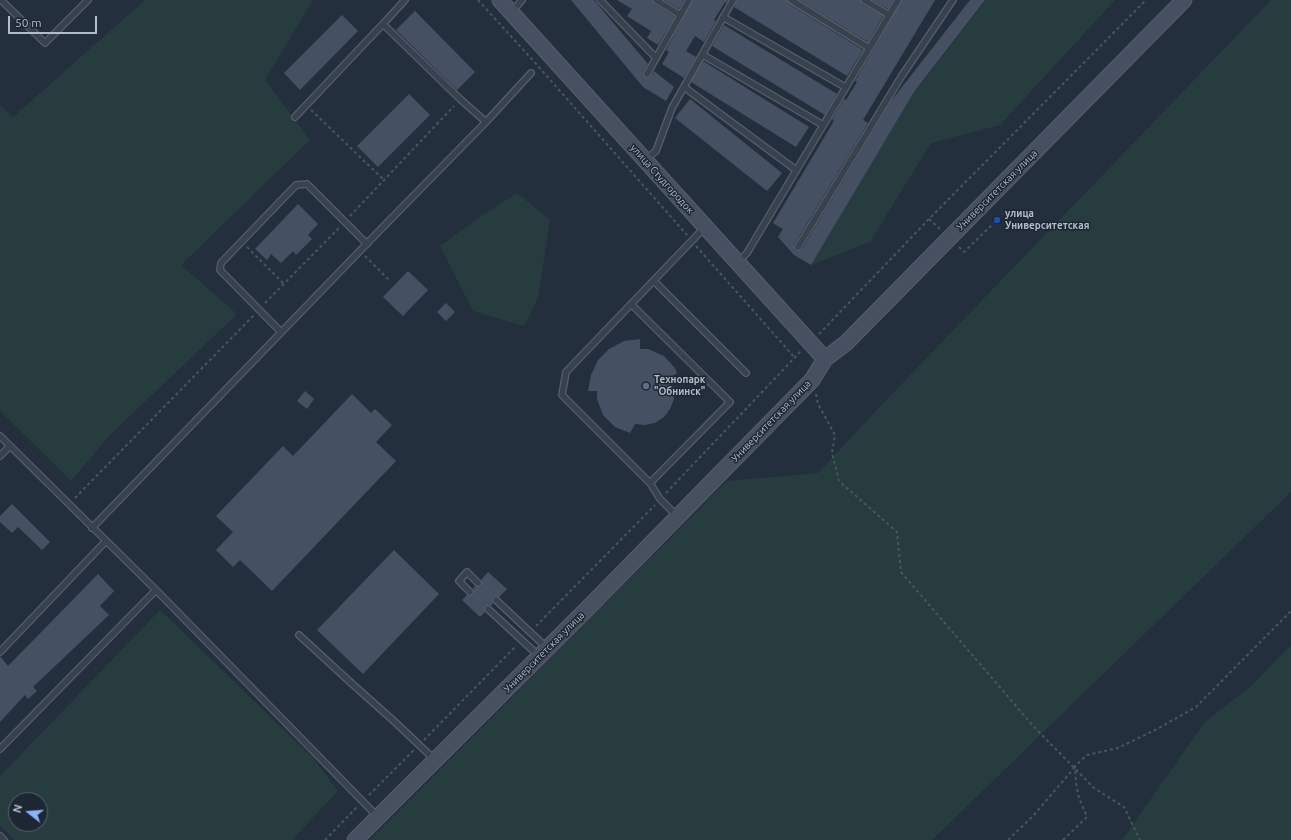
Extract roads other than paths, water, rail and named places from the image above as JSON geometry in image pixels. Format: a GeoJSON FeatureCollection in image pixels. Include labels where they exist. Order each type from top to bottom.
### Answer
{"type":"FeatureCollection","features":[{"type":"Feature","properties":{"kind":"street","name":"улица Студгородок"},"geometry":{"type":"LineString","coordinates":[[500,0],[825,359]]}},
{"type":"Feature","properties":{"kind":"street","name":"Университетская улица"},"geometry":{"type":"LineString","coordinates":[[355,840],[812,380],[825,359],[846,343],[1184,0]]}},
{"type":"Feature","properties":{"kind":"lane"},"geometry":{"type":"LineString","coordinates":[[1,0],[45,43],[88,0]]}},
{"type":"Feature","properties":{"kind":"lane"},"geometry":{"type":"LineString","coordinates":[[295,117],[405,0]]}},
{"type":"Feature","properties":{"kind":"lane"},"geometry":{"type":"LineString","coordinates":[[511,13],[522,0]]}},
{"type":"Feature","properties":{"kind":"lane"},"geometry":{"type":"LineString","coordinates":[[600,0],[656,58]]}},
{"type":"Feature","properties":{"kind":"lane"},"geometry":{"type":"LineString","coordinates":[[656,0],[680,15]]}},
{"type":"Feature","properties":{"kind":"lane"},"geometry":{"type":"LineString","coordinates":[[646,74],[688,0]]}},
{"type":"Feature","properties":{"kind":"lane"},"geometry":{"type":"LineString","coordinates":[[645,160],[656,151],[672,108],[733,0]]}},
{"type":"Feature","properties":{"kind":"lane"},"geometry":{"type":"LineString","coordinates":[[792,0],[869,48]]}},
{"type":"Feature","properties":{"kind":"lane"},"geometry":{"type":"LineString","coordinates":[[864,0],[888,16]]}},
{"type":"Feature","properties":{"kind":"lane"},"geometry":{"type":"LineString","coordinates":[[737,262],[747,253],[898,0]]}},
{"type":"Feature","properties":{"kind":"lane"},"geometry":{"type":"LineString","coordinates":[[798,247],[901,77],[953,0]]}},
{"type":"Feature","properties":{"kind":"lane"},"geometry":{"type":"LineString","coordinates":[[723,17],[846,87]]}},
{"type":"Feature","properties":{"kind":"lane"},"geometry":{"type":"LineString","coordinates":[[383,24],[460,99],[486,122]]}},
{"type":"Feature","properties":{"kind":"lane"},"geometry":{"type":"LineString","coordinates":[[703,54],[823,125]]}},
{"type":"Feature","properties":{"kind":"lane"},"geometry":{"type":"LineString","coordinates":[[92,528],[486,122],[531,73]]}},
{"type":"Feature","properties":{"kind":"lane"},"geometry":{"type":"LineString","coordinates":[[684,87],[796,170]]}},
{"type":"Feature","properties":{"kind":"lane"},"geometry":{"type":"LineString","coordinates":[[281,332],[220,270],[221,263],[296,185],[306,184],[367,244]]}},
{"type":"Feature","properties":{"kind":"lane"},"geometry":{"type":"LineString","coordinates":[[677,516],[660,499],[650,483],[562,395],[566,372],[705,227]]}},
{"type":"Feature","properties":{"kind":"lane"},"geometry":{"type":"LineString","coordinates":[[654,281],[746,374]]}},
{"type":"Feature","properties":{"kind":"lane"},"geometry":{"type":"LineString","coordinates":[[631,304],[730,402],[650,483]]}},
{"type":"Feature","properties":{"kind":"lane"},"geometry":{"type":"LineString","coordinates":[[0,436],[105,542],[156,590],[378,817]]}},
{"type":"Feature","properties":{"kind":"lane"},"geometry":{"type":"LineString","coordinates":[[0,456],[10,446]]}},
{"type":"Feature","properties":{"kind":"lane"},"geometry":{"type":"LineString","coordinates":[[0,652],[105,542]]}},
{"type":"Feature","properties":{"kind":"lane"},"geometry":{"type":"LineString","coordinates":[[470,592],[459,581],[466,572],[478,583]]}},
{"type":"Feature","properties":{"kind":"lane"},"geometry":{"type":"LineString","coordinates":[[0,748],[156,590]]}},
{"type":"Feature","properties":{"kind":"lane"},"geometry":{"type":"LineString","coordinates":[[496,600],[543,652]]}},
{"type":"Feature","properties":{"kind":"lane"},"geometry":{"type":"LineString","coordinates":[[488,609],[543,652]]}},
{"type":"Feature","properties":{"kind":"lane"},"geometry":{"type":"LineString","coordinates":[[299,635],[435,760]]}},
{"type":"Feature","properties":{"kind":"lane"},"geometry":{"type":"LineString","coordinates":[[0,836],[4,840]]}},
{"type":"Feature","properties":{"kind":"place","name":"улица Университетская"},"geometry":{"type":"Point","coordinates":[997,220]}},
{"type":"Feature","properties":{"kind":"place","name":"Технопарк \"Обнинск\""},"geometry":{"type":"Point","coordinates":[646,386]}}]}
